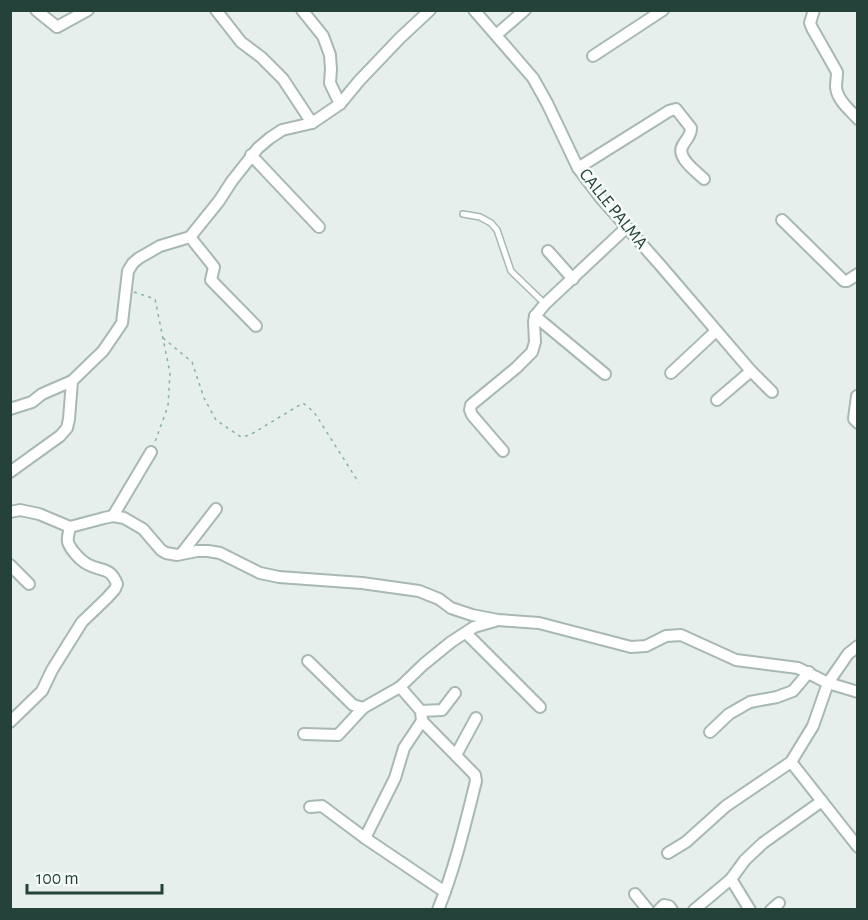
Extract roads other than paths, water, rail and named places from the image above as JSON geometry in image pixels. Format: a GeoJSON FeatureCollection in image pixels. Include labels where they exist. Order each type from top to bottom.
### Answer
{"type":"FeatureCollection","features":[{"type":"Feature","properties":{"kind":"street"},"geometry":{"type":"LineString","coordinates":[[36,10],[57,27],[73,14],[88,10]]}},
{"type":"Feature","properties":{"kind":"street"},"geometry":{"type":"LineString","coordinates":[[216,10],[241,42],[261,57],[283,79],[312,123]]}},
{"type":"Feature","properties":{"kind":"street"},"geometry":{"type":"LineString","coordinates":[[302,10],[323,36],[330,55],[330,83],[340,104]]}},
{"type":"Feature","properties":{"kind":"street"},"geometry":{"type":"LineString","coordinates":[[10,409],[32,402],[42,394],[72,381],[85,370],[122,323],[128,271],[133,263],[160,246],[190,237],[251,155],[282,130],[312,123],[340,104],[353,87],[430,10]]}},
{"type":"Feature","properties":{"kind":"street","name":"CALLE PALMA"},"geometry":{"type":"LineString","coordinates":[[474,10],[533,78],[578,168],[600,197],[751,371],[772,392]]}},
{"type":"Feature","properties":{"kind":"street"},"geometry":{"type":"LineString","coordinates":[[496,35],[525,10]]}},
{"type":"Feature","properties":{"kind":"street"},"geometry":{"type":"LineString","coordinates":[[593,56],[663,10]]}},
{"type":"Feature","properties":{"kind":"street"},"geometry":{"type":"LineString","coordinates":[[814,10],[810,23],[837,72],[836,85],[841,100],[858,119]]}},
{"type":"Feature","properties":{"kind":"street"},"geometry":{"type":"LineString","coordinates":[[578,168],[669,111],[676,109],[691,128],[690,137],[680,151],[682,157],[704,179]]}},
{"type":"Feature","properties":{"kind":"street"},"geometry":{"type":"LineString","coordinates":[[251,155],[319,227]]}},
{"type":"Feature","properties":{"kind":"street"},"geometry":{"type":"LineString","coordinates":[[782,220],[844,281],[858,274]]}},
{"type":"Feature","properties":{"kind":"street"},"geometry":{"type":"LineString","coordinates":[[503,451],[472,415],[471,405],[532,352],[535,342],[535,316],[544,304],[626,228]]}},
{"type":"Feature","properties":{"kind":"street"},"geometry":{"type":"LineString","coordinates":[[190,237],[214,267],[211,280],[256,326]]}},
{"type":"Feature","properties":{"kind":"street"},"geometry":{"type":"LineString","coordinates":[[548,251],[573,279]]}},
{"type":"Feature","properties":{"kind":"street"},"geometry":{"type":"LineString","coordinates":[[535,316],[605,374]]}},
{"type":"Feature","properties":{"kind":"street"},"geometry":{"type":"LineString","coordinates":[[671,373],[716,331]]}},
{"type":"Feature","properties":{"kind":"street"},"geometry":{"type":"LineString","coordinates":[[717,400],[751,371]]}},
{"type":"Feature","properties":{"kind":"street"},"geometry":{"type":"LineString","coordinates":[[10,472],[60,436],[67,428],[72,381]]}},
{"type":"Feature","properties":{"kind":"street"},"geometry":{"type":"LineString","coordinates":[[857,396],[854,419],[858,423]]}},
{"type":"Feature","properties":{"kind":"street"},"geometry":{"type":"LineString","coordinates":[[113,516],[151,453]]}},
{"type":"Feature","properties":{"kind":"street"},"geometry":{"type":"LineString","coordinates":[[183,553],[216,508]]}},
{"type":"Feature","properties":{"kind":"street"},"geometry":{"type":"LineString","coordinates":[[10,512],[20,510],[39,514],[70,528],[113,516],[124,518],[143,529],[166,553],[177,555],[197,551],[220,553],[260,573],[279,577],[362,583],[419,591],[439,599],[459,612],[498,620],[551,625],[631,647],[646,646],[666,636],[681,635],[736,660],[798,668],[828,684],[858,692]]}},
{"type":"Feature","properties":{"kind":"street"},"geometry":{"type":"LineString","coordinates":[[10,722],[42,691],[52,670],[82,622],[107,598],[117,584],[110,572],[86,564],[75,553],[68,541],[70,528]]}},
{"type":"Feature","properties":{"kind":"street"},"geometry":{"type":"LineString","coordinates":[[10,566],[29,584]]}},
{"type":"Feature","properties":{"kind":"street"},"geometry":{"type":"LineString","coordinates":[[304,734],[338,735],[363,708],[400,687],[451,642],[474,627],[498,620]]}},
{"type":"Feature","properties":{"kind":"street"},"geometry":{"type":"LineString","coordinates":[[466,633],[540,707]]}},
{"type":"Feature","properties":{"kind":"street"},"geometry":{"type":"LineString","coordinates":[[668,853],[686,842],[726,806],[791,762],[813,726],[828,684],[848,654],[858,646]]}},
{"type":"Feature","properties":{"kind":"street"},"geometry":{"type":"LineString","coordinates":[[308,661],[353,705],[363,708]]}},
{"type":"Feature","properties":{"kind":"street"},"geometry":{"type":"LineString","coordinates":[[710,732],[729,714],[750,702],[777,697],[792,691],[809,672]]}},
{"type":"Feature","properties":{"kind":"street"},"geometry":{"type":"LineString","coordinates":[[400,687],[422,716],[475,775],[476,781],[459,849],[438,909]]}},
{"type":"Feature","properties":{"kind":"street"},"geometry":{"type":"LineString","coordinates":[[365,838],[395,778],[404,748],[422,716],[442,710],[455,693]]}},
{"type":"Feature","properties":{"kind":"street"},"geometry":{"type":"LineString","coordinates":[[456,755],[476,718]]}},
{"type":"Feature","properties":{"kind":"street"},"geometry":{"type":"LineString","coordinates":[[791,762],[858,847]]}},
{"type":"Feature","properties":{"kind":"street"},"geometry":{"type":"LineString","coordinates":[[694,909],[731,879],[745,860],[763,843],[822,801]]}},
{"type":"Feature","properties":{"kind":"street"},"geometry":{"type":"LineString","coordinates":[[310,807],[322,806],[445,892]]}},
{"type":"Feature","properties":{"kind":"street"},"geometry":{"type":"LineString","coordinates":[[731,879],[750,909]]}},
{"type":"Feature","properties":{"kind":"street"},"geometry":{"type":"LineString","coordinates":[[634,894],[648,909]]}},
{"type":"Feature","properties":{"kind":"street"},"geometry":{"type":"LineString","coordinates":[[659,909],[669,906],[672,909]]}},
{"type":"Feature","properties":{"kind":"lane"},"geometry":{"type":"LineString","coordinates":[[463,214],[480,216],[491,223],[497,230],[511,271],[544,304]]}}]}
